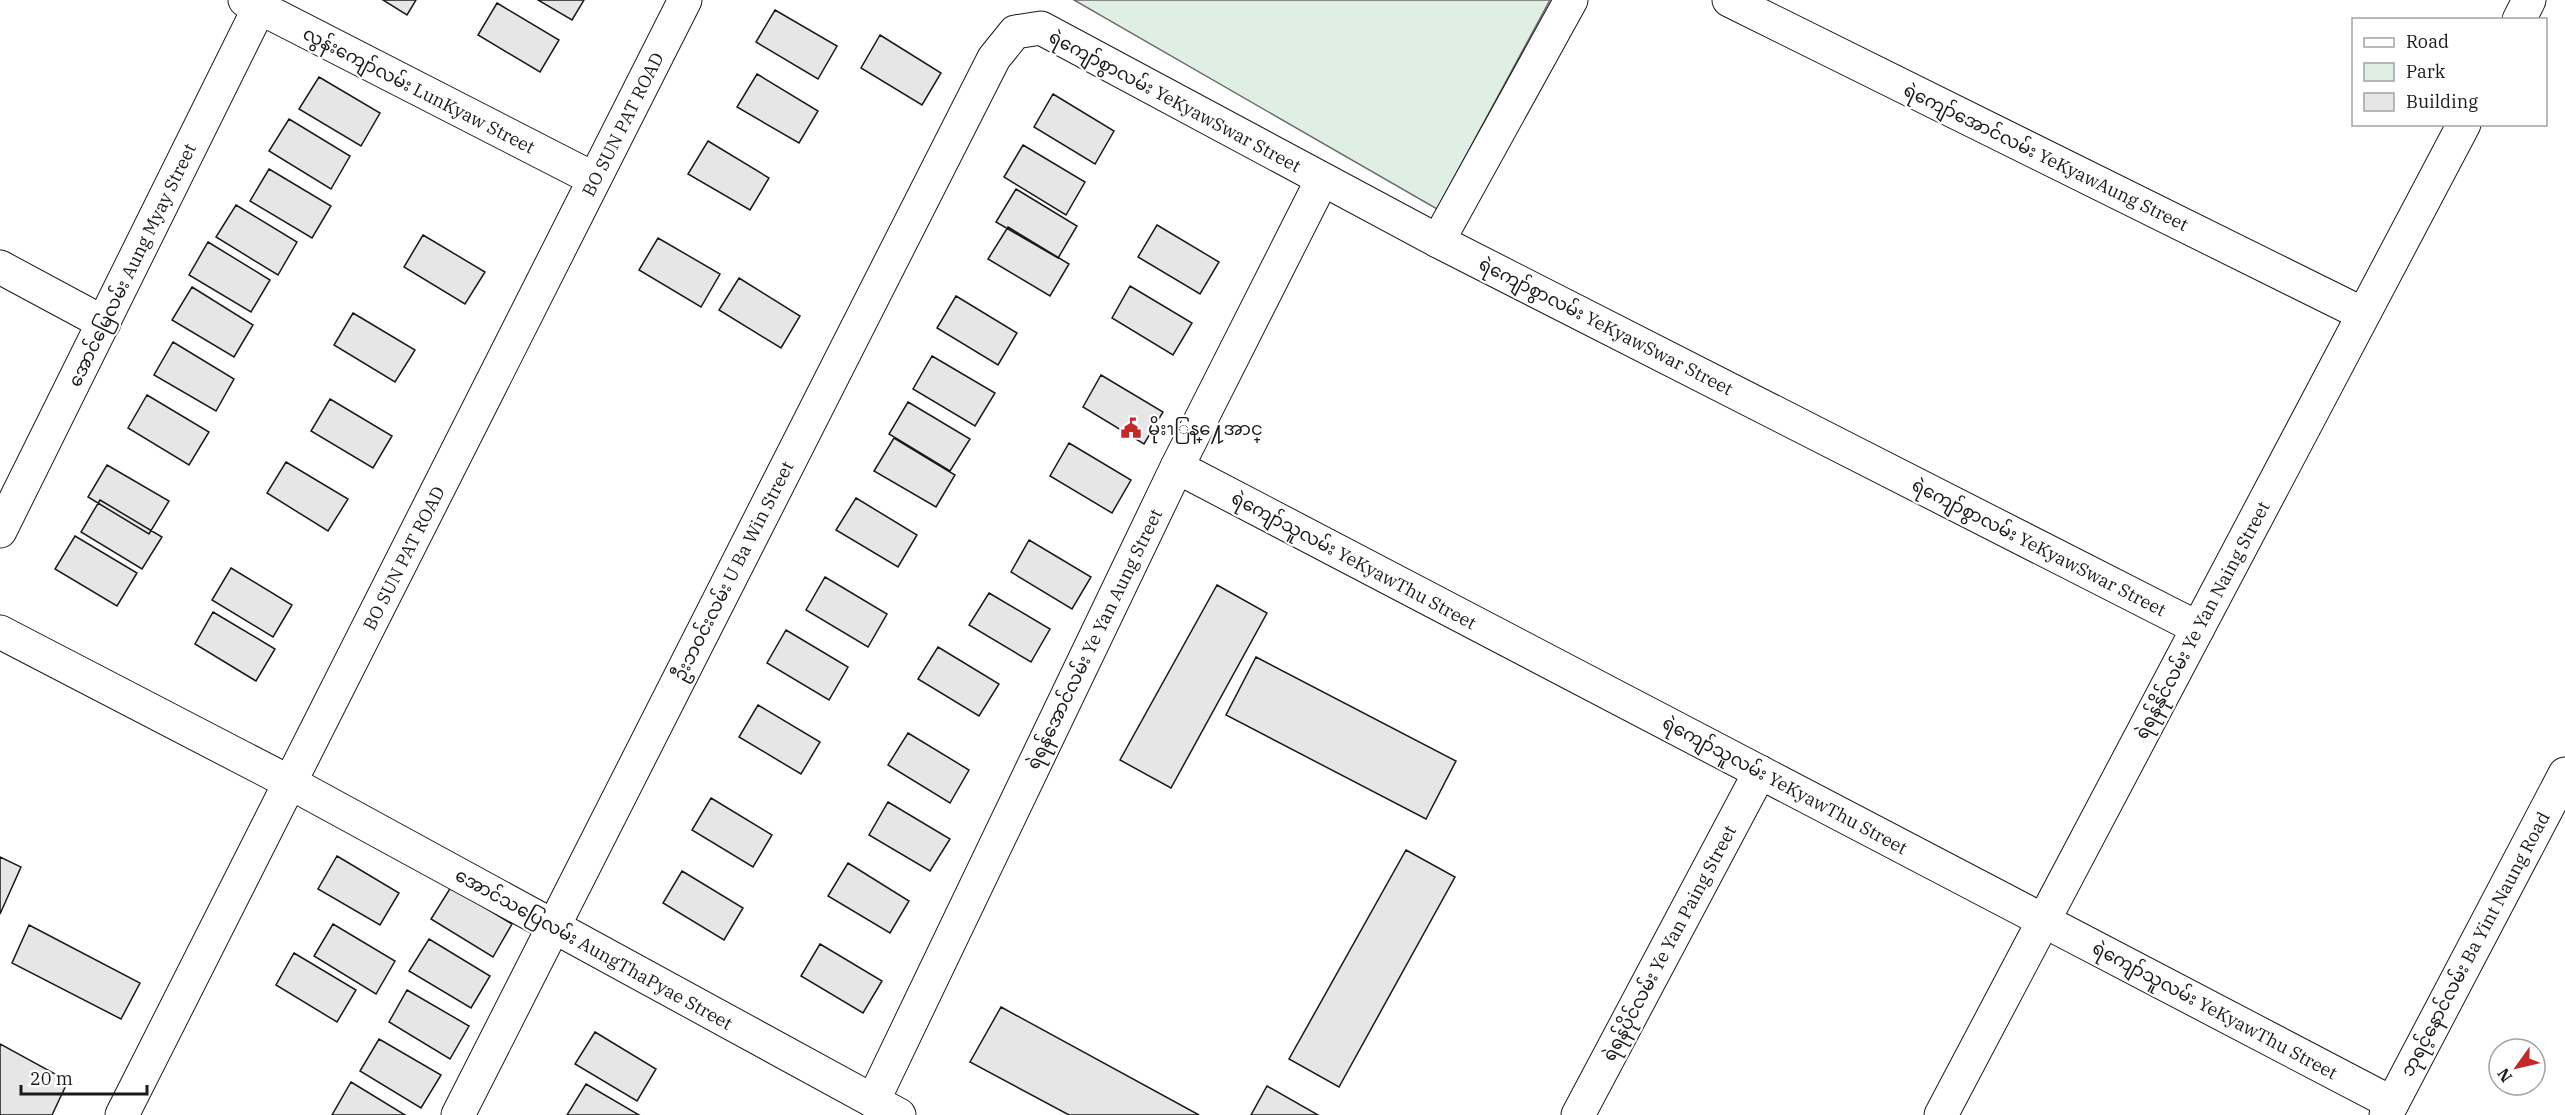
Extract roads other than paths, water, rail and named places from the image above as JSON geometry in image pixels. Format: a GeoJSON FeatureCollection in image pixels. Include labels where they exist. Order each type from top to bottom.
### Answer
{"type":"FeatureCollection","features":[{"type":"Feature","properties":{"kind":"street","name":"BO SUN PAT ROAD"},"geometry":{"type":"LineString","coordinates":[[122,1115],[288,782],[685,0]]}},
{"type":"Feature","properties":{"kind":"street"},"geometry":{"type":"LineString","coordinates":[[1438,241],[1571,0]]}},
{"type":"Feature","properties":{"kind":"street","name":"ရဲကျော်အောင်လမ်း YeKyawAung Street"},"geometry":{"type":"LineString","coordinates":[[1729,0],[2364,314]]}},
{"type":"Feature","properties":{"kind":"street"},"geometry":{"type":"LineString","coordinates":[[2520,18],[2529,0]]}},
{"type":"Feature","properties":{"kind":"street","name":"လွန်းကျော်လမ်း LunKyaw Street"},"geometry":{"type":"LineString","coordinates":[[256,3],[594,179]]}},
{"type":"Feature","properties":{"kind":"street","name":"အောင်မြေလမ်း Aung Myay Street"},"geometry":{"type":"LineString","coordinates":[[0,531],[104,323],[256,3]]}},
{"type":"Feature","properties":{"kind":"street","name":"ရဲကျော်စွာလမ်း YeKyawSwar Street"},"geometry":{"type":"LineString","coordinates":[[1015,32],[1041,28],[1438,241],[2198,628]]}},
{"type":"Feature","properties":{"kind":"street","name":"ဦးဘဝင်းလမ်း U Ba Win Street"},"geometry":{"type":"LineString","coordinates":[[458,1115],[994,58],[1015,32]]}},
{"type":"Feature","properties":{"kind":"street","name":"ရဲရန်နိုင်လမ်း Ye Yan Naing Street"},"geometry":{"type":"LineString","coordinates":[[1941,1115],[2463,126]]}},
{"type":"Feature","properties":{"kind":"street","name":"ရဲရန်အောင်လမ်း Ye Yan Aung Street"},"geometry":{"type":"LineString","coordinates":[[886,1108],[1177,467],[1322,180]]}},
{"type":"Feature","properties":{"kind":"street"},"geometry":{"type":"LineString","coordinates":[[0,267],[104,323]]}},
{"type":"Feature","properties":{"kind":"street","name":"ရဲကျော်သူလမ်း YeKyawThu Street"},"geometry":{"type":"LineString","coordinates":[[1177,467],[2043,920],[2389,1109]]}},
{"type":"Feature","properties":{"kind":"street","name":"အောင်သပြေလမ်း AungThaPyae Street"},"geometry":{"type":"LineString","coordinates":[[0,632],[288,782],[886,1108]]}},
{"type":"Feature","properties":{"kind":"street","name":"ရဲရန်ပိုင်လမ်း Ye Yan Paing Street"},"geometry":{"type":"LineString","coordinates":[[1578,1115],[1760,772]]}},
{"type":"Feature","properties":{"kind":"street","name":"ဘုရင့်နောင်လမ်း Ba Yint Naung Road"},"geometry":{"type":"LineString","coordinates":[[2389,1109],[2565,774]]}},
{"type":"Feature","properties":{"kind":"place","name":"မိုးၫြန္႔ေအာင္"},"geometry":{"type":"Point","coordinates":[1131,428]}}]}
